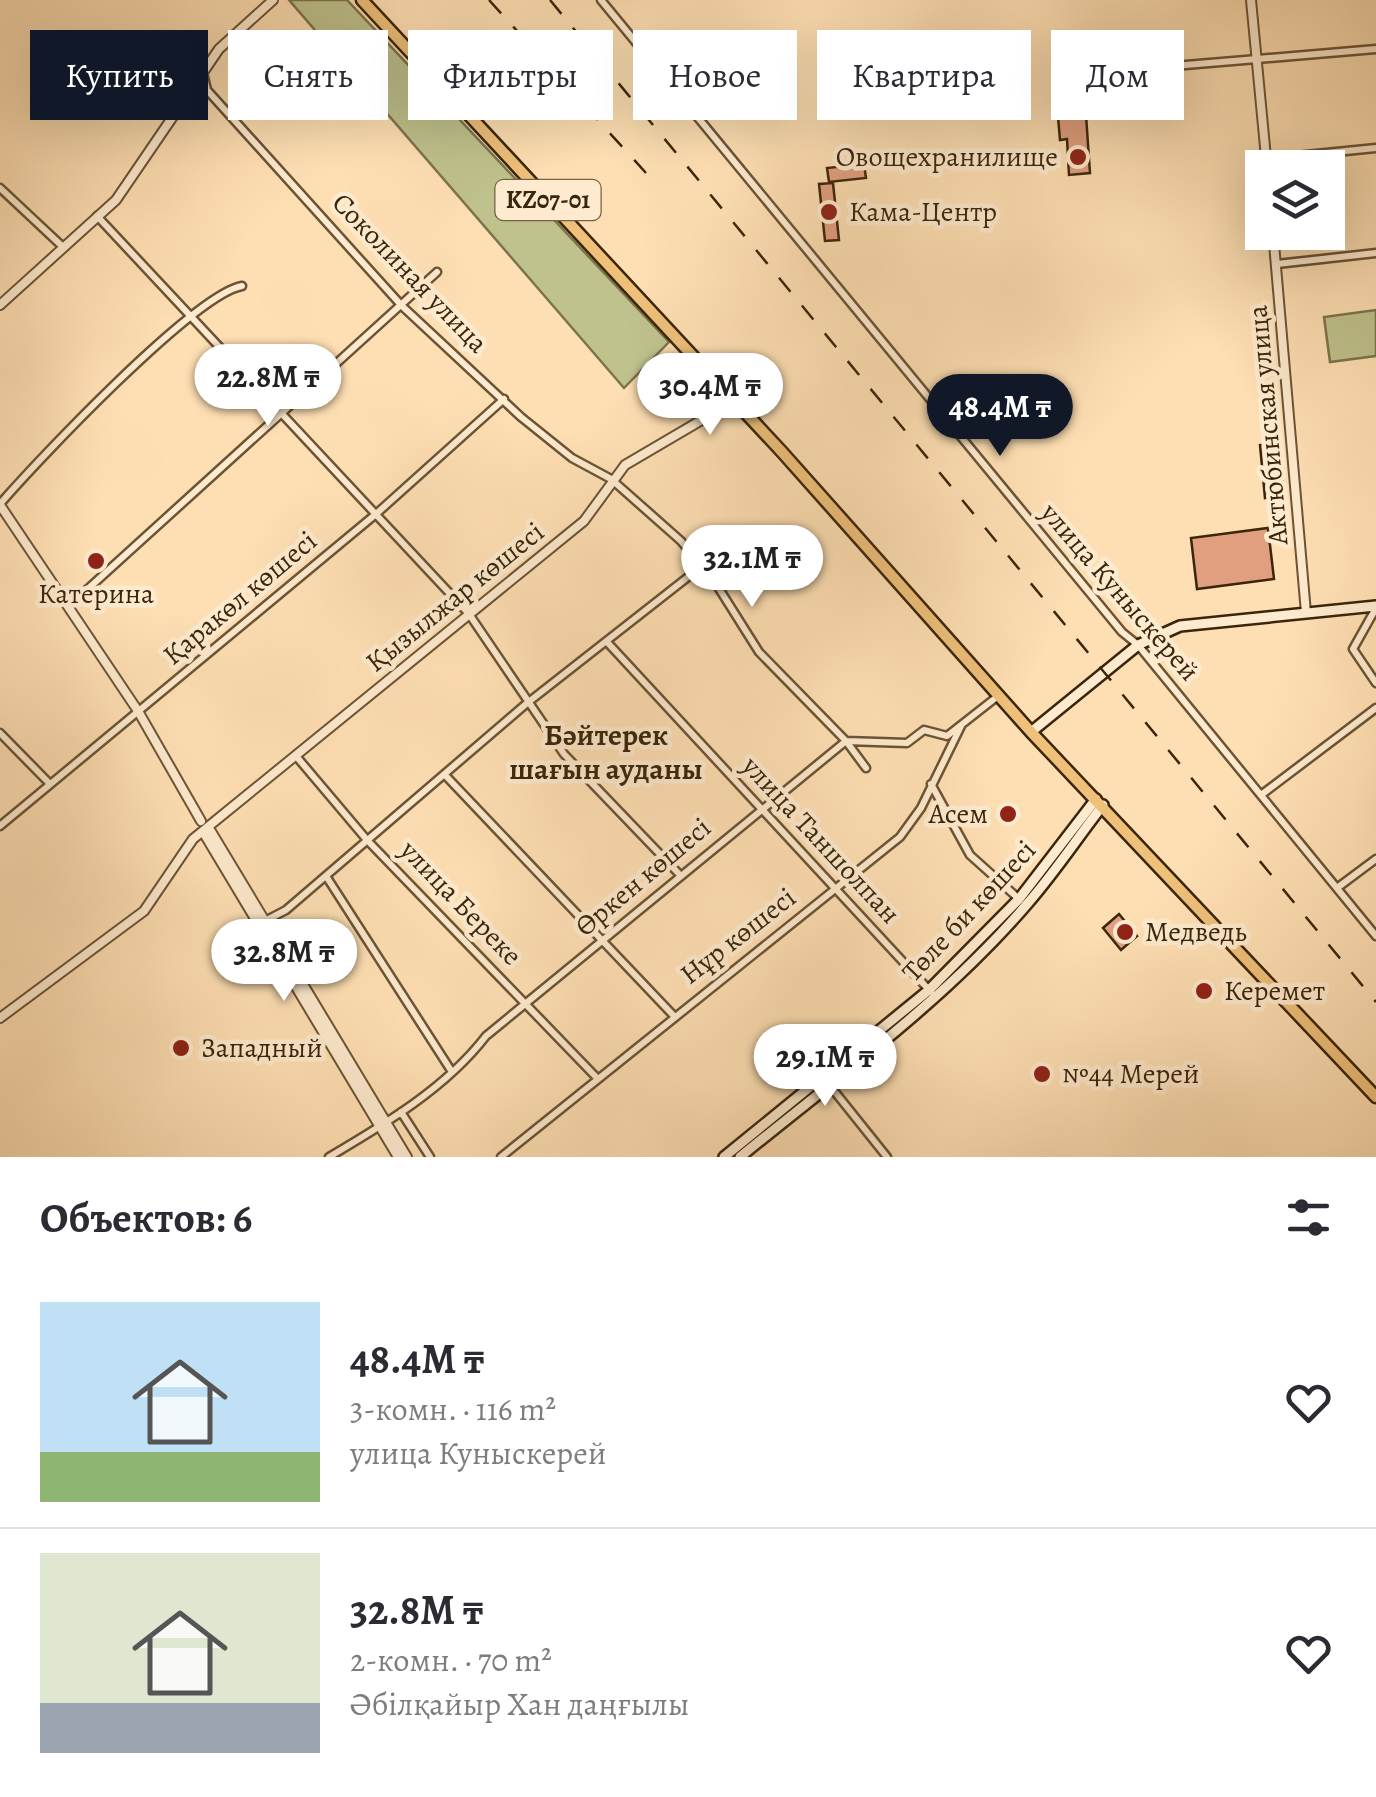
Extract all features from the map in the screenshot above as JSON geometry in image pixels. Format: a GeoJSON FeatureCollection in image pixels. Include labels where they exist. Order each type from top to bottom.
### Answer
{"type":"FeatureCollection","features":[{"type":"Feature","properties":{"kind":"main road","name":"KZ07-01"},"geometry":{"type":"LineString","coordinates":[[362,0],[734,401],[1031,732],[1376,1096]]}},
{"type":"Feature","properties":{"kind":"main road"},"geometry":{"type":"LineString","coordinates":[[1031,732],[1138,645],[1180,626],[1376,607]]}},
{"type":"Feature","properties":{"kind":"main road","name":"Төле би көшесі"},"geometry":{"type":"LineString","coordinates":[[932,993],[1019,900],[1100,802]]}},
{"type":"Feature","properties":{"kind":"main road","name":"Төле би көшесі"},"geometry":{"type":"LineString","coordinates":[[740,1157],[932,993],[1029,902],[1100,802]]}},
{"type":"Feature","properties":{"kind":"main road","name":"Төле би көшесі"},"geometry":{"type":"LineString","coordinates":[[724,1157],[826,1081]]}},
{"type":"Feature","properties":{"kind":"street"},"geometry":{"type":"LineString","coordinates":[[208,66],[219,49],[273,0]]}},
{"type":"Feature","properties":{"kind":"street","name":"улица Куныскерей"},"geometry":{"type":"LineString","coordinates":[[601,0],[909,379],[1122,632],[1138,645],[1376,936]]}},
{"type":"Feature","properties":{"kind":"street"},"geometry":{"type":"LineString","coordinates":[[1251,0],[1266,150]]}},
{"type":"Feature","properties":{"kind":"street"},"geometry":{"type":"LineString","coordinates":[[1184,65],[1376,48]]}},
{"type":"Feature","properties":{"kind":"street","name":"Соколиная улица"},"geometry":{"type":"LineString","coordinates":[[208,91],[402,306],[572,458],[611,480],[681,542],[702,566],[759,652],[846,741],[866,768]]}},
{"type":"Feature","properties":{"kind":"street"},"geometry":{"type":"LineString","coordinates":[[0,305],[116,200],[171,120]]}},
{"type":"Feature","properties":{"kind":"street"},"geometry":{"type":"LineString","coordinates":[[1345,152],[1376,148]]}},
{"type":"Feature","properties":{"kind":"street"},"geometry":{"type":"LineString","coordinates":[[0,188],[63,248]]}},
{"type":"Feature","properties":{"kind":"street"},"geometry":{"type":"LineString","coordinates":[[97,216],[469,614],[526,704],[564,754],[681,876]]}},
{"type":"Feature","properties":{"kind":"street","name":"Актюбинская улица"},"geometry":{"type":"LineString","coordinates":[[1275,250],[1306,613]]}},
{"type":"Feature","properties":{"kind":"street"},"geometry":{"type":"LineString","coordinates":[[1276,264],[1376,253]]}},
{"type":"Feature","properties":{"kind":"street"},"geometry":{"type":"LineString","coordinates":[[69,606],[437,272]]}},
{"type":"Feature","properties":{"kind":"street"},"geometry":{"type":"LineString","coordinates":[[242,286],[187,316],[28,472],[0,505],[138,711],[383,1124],[408,1157]]}},
{"type":"Feature","properties":{"kind":"street","name":"Қаракөл көшесі"},"geometry":{"type":"LineString","coordinates":[[0,826],[376,514],[504,399]]}},
{"type":"Feature","properties":{"kind":"street","name":"Қызылжар көшесі"},"geometry":{"type":"LineString","coordinates":[[0,1018],[144,911],[182,850],[204,827],[584,521],[624,465],[734,401]]}},
{"type":"Feature","properties":{"kind":"street"},"geometry":{"type":"LineString","coordinates":[[265,921],[286,910],[526,704],[702,566]]}},
{"type":"Feature","properties":{"kind":"street"},"geometry":{"type":"LineString","coordinates":[[1376,607],[1352,649],[1376,683]]}},
{"type":"Feature","properties":{"kind":"street","name":"улица Таншолпан"},"geometry":{"type":"LineString","coordinates":[[608,642],[932,993]]}},
{"type":"Feature","properties":{"kind":"street"},"geometry":{"type":"LineString","coordinates":[[846,741],[906,743],[924,730],[940,738],[999,695]]}},
{"type":"Feature","properties":{"kind":"street"},"geometry":{"type":"LineString","coordinates":[[1261,795],[1376,708]]}},
{"type":"Feature","properties":{"kind":"street","name":"Нұр көшесі"},"geometry":{"type":"LineString","coordinates":[[501,1157],[673,1015],[900,837],[922,808],[964,720]]}},
{"type":"Feature","properties":{"kind":"street"},"geometry":{"type":"LineString","coordinates":[[0,732],[50,784]]}},
{"type":"Feature","properties":{"kind":"street","name":"Өркен көшесі"},"geometry":{"type":"LineString","coordinates":[[330,1157],[401,1112],[452,1072],[526,1003],[846,741]]}},
{"type":"Feature","properties":{"kind":"street","name":"улица Береке"},"geometry":{"type":"LineString","coordinates":[[296,756],[366,840],[597,1078]]}},
{"type":"Feature","properties":{"kind":"street"},"geometry":{"type":"LineString","coordinates":[[446,776],[606,940],[673,1015]]}},
{"type":"Feature","properties":{"kind":"street"},"geometry":{"type":"LineString","coordinates":[[931,784],[970,856],[1019,900]]}},
{"type":"Feature","properties":{"kind":"street"},"geometry":{"type":"LineString","coordinates":[[204,827],[265,921],[383,1124],[398,1157]]}},
{"type":"Feature","properties":{"kind":"street"},"geometry":{"type":"LineString","coordinates":[[1337,888],[1376,860]]}},
{"type":"Feature","properties":{"kind":"street"},"geometry":{"type":"LineString","coordinates":[[326,876],[452,1072]]}},
{"type":"Feature","properties":{"kind":"street"},"geometry":{"type":"LineString","coordinates":[[826,1081],[887,1157]]}},
{"type":"Feature","properties":{"kind":"street"},"geometry":{"type":"LineString","coordinates":[[401,1112],[430,1157]]}},
{"type":"Feature","properties":{"kind":"green space"},"geometry":{"type":"Polygon","coordinates":[[[289,0],[347,0],[375,30],[315,30],[289,0]]]}},
{"type":"Feature","properties":{"kind":"green space"},"geometry":{"type":"Polygon","coordinates":[[[388,44],[408,65],[408,120],[460,120],[669,342],[624,388],[388,115],[388,44]]]}},
{"type":"Feature","properties":{"kind":"green space"},"geometry":{"type":"Polygon","coordinates":[[[1376,310],[1376,356],[1330,362],[1324,317],[1376,310]]]}},
{"type":"Feature","properties":{"kind":"building","name":"Овощехранилище"},"geometry":{"type":"Polygon","coordinates":[[[1058,120],[1086,120],[1090,173],[1069,175],[1067,139],[1060,140],[1058,120]]]}},
{"type":"Feature","properties":{"kind":"building"},"geometry":{"type":"Polygon","coordinates":[[[864,164],[866,178],[829,182],[827,168],[864,164]]]}},
{"type":"Feature","properties":{"kind":"building","name":"Кама-Центр"},"geometry":{"type":"Polygon","coordinates":[[[833,183],[839,240],[825,241],[819,184],[833,183]]]}},
{"type":"Feature","properties":{"kind":"building"},"geometry":{"type":"Polygon","coordinates":[[[1279,443],[1284,496],[1265,498],[1260,445],[1279,443]]]}},
{"type":"Feature","properties":{"kind":"building"},"geometry":{"type":"Polygon","coordinates":[[[1268,528],[1274,579],[1197,589],[1191,538],[1268,528]]]}},
{"type":"Feature","properties":{"kind":"building","name":"Медведь"},"geometry":{"type":"Polygon","coordinates":[[[1119,914],[1137,936],[1121,950],[1103,928],[1119,914]]]}},
{"type":"Feature","properties":{"kind":"railway"},"geometry":{"type":"LineString","coordinates":[[489,0],[646,173]]}},
{"type":"Feature","properties":{"kind":"railway"},"geometry":{"type":"LineString","coordinates":[[550,0],[1376,1002]]}},
{"type":"Feature","properties":{"kind":"place","name":"Овощехранилище"},"geometry":{"type":"Point","coordinates":[1078,157]}},
{"type":"Feature","properties":{"kind":"place","name":"Кама-Центр"},"geometry":{"type":"Point","coordinates":[829,212]}},
{"type":"Feature","properties":{"kind":"place","name":"Катерина"},"geometry":{"type":"Point","coordinates":[96,561]}},
{"type":"Feature","properties":{"kind":"place","name":"Асем"},"geometry":{"type":"Point","coordinates":[1008,814]}},
{"type":"Feature","properties":{"kind":"place","name":"Медведь"},"geometry":{"type":"Point","coordinates":[1125,932]}},
{"type":"Feature","properties":{"kind":"place","name":"Керемет"},"geometry":{"type":"Point","coordinates":[1204,991]}},
{"type":"Feature","properties":{"kind":"place","name":"Западный"},"geometry":{"type":"Point","coordinates":[181,1048]}},
{"type":"Feature","properties":{"kind":"place","name":"№44 Мерей"},"geometry":{"type":"Point","coordinates":[1042,1074]}},
{"type":"Feature","properties":{"kind":"district","name":"Бәйтерек шағын ауданы"},"geometry":{"type":"Point","coordinates":[606,752]}}]}
